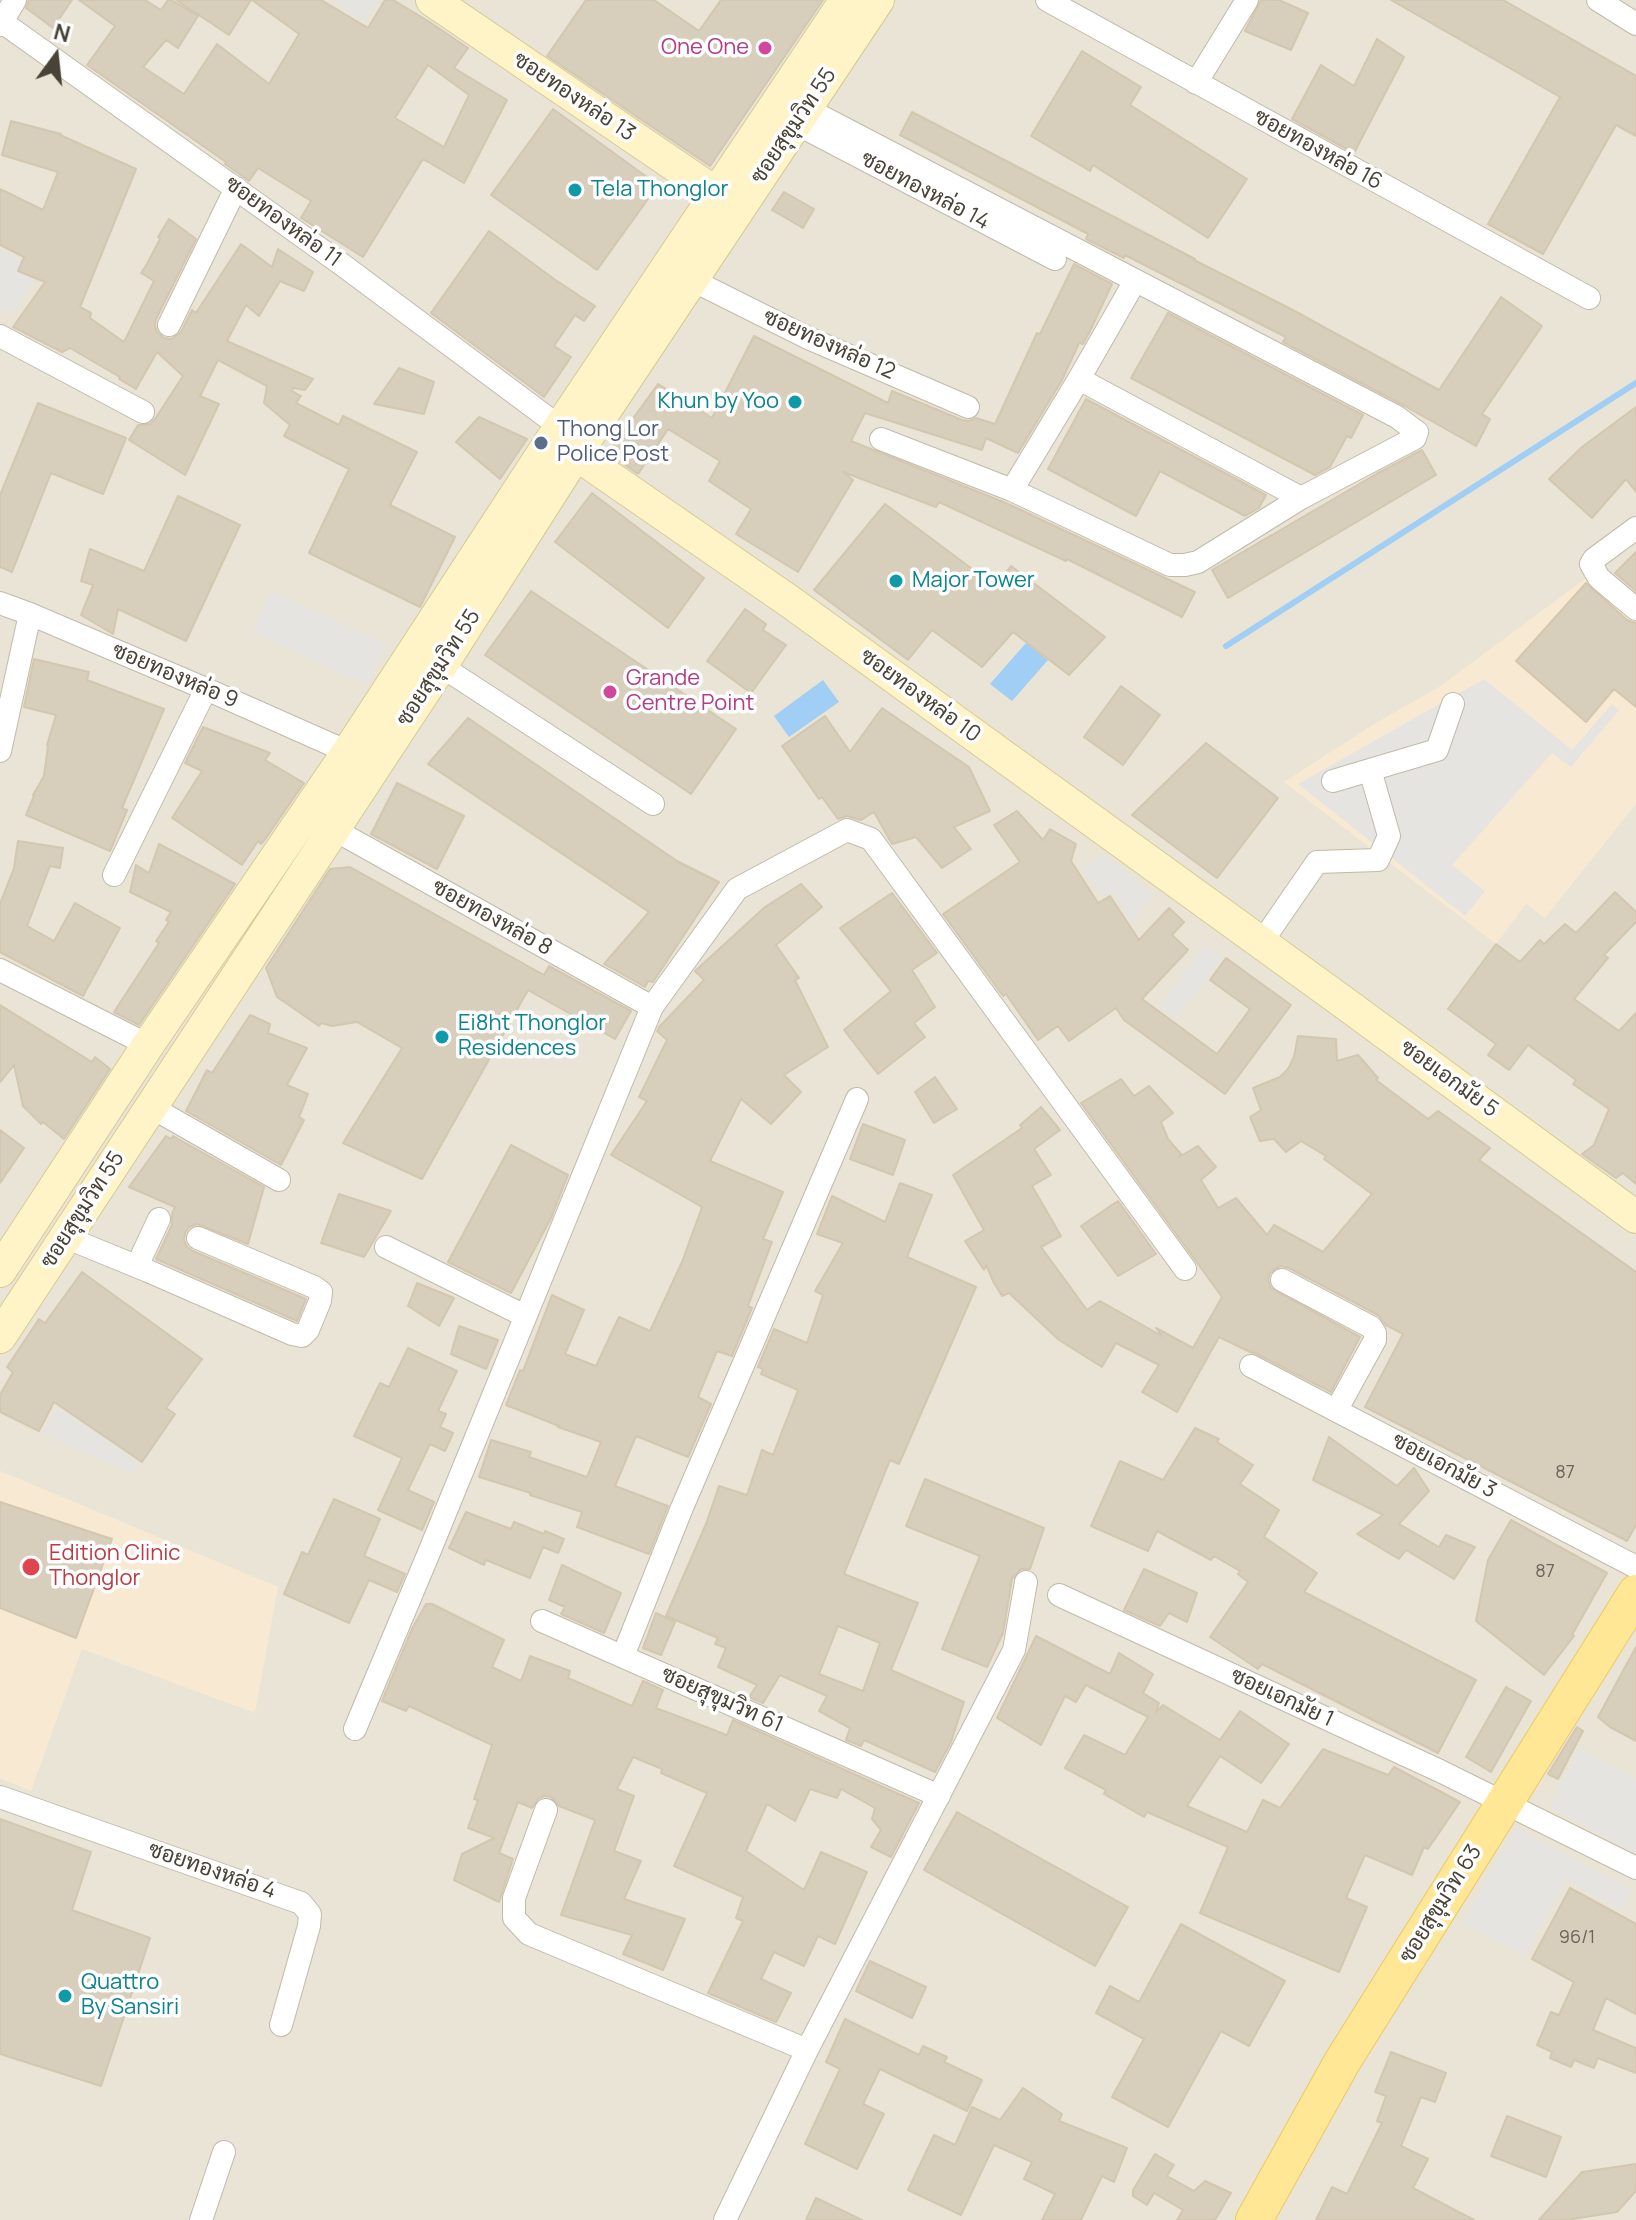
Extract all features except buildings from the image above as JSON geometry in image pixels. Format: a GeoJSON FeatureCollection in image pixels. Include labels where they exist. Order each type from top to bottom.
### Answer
{"type":"FeatureCollection","features":[{"type":"Feature","properties":{"kind":"main road","name":"ซอยทองหล่อ 13"},"geometry":{"type":"LineString","coordinates":[[432,0],[728,200]]}},
{"type":"Feature","properties":{"kind":"main road","name":"ซอยสุขุมวิท 55"},"geometry":{"type":"LineString","coordinates":[[0,1271],[148,1045],[320,821],[361,761],[568,440],[728,200],[846,0]]}},
{"type":"Feature","properties":{"kind":"main road","name":"ซอยสุขุมวิท 55"},"geometry":{"type":"LineString","coordinates":[[361,761],[441,666],[568,440],[692,280],[728,200],[800,116],[878,0]]}},
{"type":"Feature","properties":{"kind":"main road","name":"ซอยทองหล่อ 10"},"geometry":{"type":"LineString","coordinates":[[568,440],[1261,943]]}},
{"type":"Feature","properties":{"kind":"main road","name":"ซอยสุขุมวิท 55"},"geometry":{"type":"LineString","coordinates":[[0,1337],[180,1064],[320,821]]}},
{"type":"Feature","properties":{"kind":"main road","name":"ซอยเอกมัย 5"},"geometry":{"type":"LineString","coordinates":[[1261,943],[1636,1217]]}},
{"type":"Feature","properties":{"kind":"main road"},"geometry":{"type":"LineString","coordinates":[[148,1045],[180,1064]]}},
{"type":"Feature","properties":{"kind":"main road"},"geometry":{"type":"LineString","coordinates":[[119,1089],[151,1107]]}},
{"type":"Feature","properties":{"kind":"main road","name":"ซอยสุขุมวิท 63"},"geometry":{"type":"LineString","coordinates":[[1254,2220],[1342,2062],[1636,1593]]}},
{"type":"Feature","properties":{"kind":"street"},"geometry":{"type":"LineString","coordinates":[[1,23],[15,0]]}},
{"type":"Feature","properties":{"kind":"street","name":"ซอยทองหล่อ 16"},"geometry":{"type":"LineString","coordinates":[[1047,0],[1589,298]]}},
{"type":"Feature","properties":{"kind":"street"},"geometry":{"type":"LineString","coordinates":[[1196,83],[1247,0]]}},
{"type":"Feature","properties":{"kind":"street"},"geometry":{"type":"LineString","coordinates":[[1598,0],[1636,24]]}},
{"type":"Feature","properties":{"kind":"street","name":"ซอยทองหล่อ 11"},"geometry":{"type":"LineString","coordinates":[[1,23],[344,266],[568,440]]}},
{"type":"Feature","properties":{"kind":"street"},"geometry":{"type":"LineString","coordinates":[[800,116],[1135,281],[1397,417],[1417,432],[1415,438],[1301,498],[1198,562],[1185,565],[1170,565],[1012,490],[881,439]]}},
{"type":"Feature","properties":{"kind":"street","name":"ซอยทองหล่อ 14"},"geometry":{"type":"LineString","coordinates":[[800,116],[1055,259]]}},
{"type":"Feature","properties":{"kind":"street"},"geometry":{"type":"LineString","coordinates":[[169,325],[236,188]]}},
{"type":"Feature","properties":{"kind":"street","name":"ซอยทองหล่อ 12"},"geometry":{"type":"LineString","coordinates":[[692,280],[808,338],[968,407]]}},
{"type":"Feature","properties":{"kind":"street"},"geometry":{"type":"LineString","coordinates":[[1012,490],[1135,281]]}},
{"type":"Feature","properties":{"kind":"street"},"geometry":{"type":"LineString","coordinates":[[0,336],[143,412]]}},
{"type":"Feature","properties":{"kind":"street"},"geometry":{"type":"LineString","coordinates":[[1079,379],[1301,498]]}},
{"type":"Feature","properties":{"kind":"street"},"geometry":{"type":"LineString","coordinates":[[1636,528],[1591,564],[1599,578],[1636,609]]}},
{"type":"Feature","properties":{"kind":"street","name":"ซอยทองหล่อ 9"},"geometry":{"type":"LineString","coordinates":[[0,603],[206,689],[361,761]]}},
{"type":"Feature","properties":{"kind":"street"},"geometry":{"type":"LineString","coordinates":[[0,751],[30,614]]}},
{"type":"Feature","properties":{"kind":"street"},"geometry":{"type":"LineString","coordinates":[[441,666],[653,804]]}},
{"type":"Feature","properties":{"kind":"street"},"geometry":{"type":"LineString","coordinates":[[114,875],[206,689]]}},
{"type":"Feature","properties":{"kind":"street"},"geometry":{"type":"LineString","coordinates":[[1333,781],[1437,750],[1453,704]]}},
{"type":"Feature","properties":{"kind":"street"},"geometry":{"type":"LineString","coordinates":[[1261,943],[1317,862],[1378,860],[1389,836],[1370,770]]}},
{"type":"Feature","properties":{"kind":"street","name":"ซอยทองหล่อ 8"},"geometry":{"type":"LineString","coordinates":[[320,821],[652,1007]]}},
{"type":"Feature","properties":{"kind":"street"},"geometry":{"type":"LineString","coordinates":[[355,1729],[652,1007],[737,889],[847,830],[871,839],[1185,1269]]}},
{"type":"Feature","properties":{"kind":"street"},"geometry":{"type":"LineString","coordinates":[[0,970],[148,1045]]}},
{"type":"Feature","properties":{"kind":"street"},"geometry":{"type":"LineString","coordinates":[[623,1656],[681,1510],[857,1099]]}},
{"type":"Feature","properties":{"kind":"street"},"geometry":{"type":"LineString","coordinates":[[151,1107],[279,1180]]}},
{"type":"Feature","properties":{"kind":"street"},"geometry":{"type":"LineString","coordinates":[[137,1266],[159,1219]]}},
{"type":"Feature","properties":{"kind":"street"},"geometry":{"type":"LineString","coordinates":[[65,1237],[292,1334],[302,1336],[308,1330],[321,1292],[198,1238]]}},
{"type":"Feature","properties":{"kind":"street"},"geometry":{"type":"LineString","coordinates":[[386,1247],[525,1316]]}},
{"type":"Feature","properties":{"kind":"street"},"geometry":{"type":"LineString","coordinates":[[1282,1280],[1371,1327],[1375,1333],[1375,1340],[1337,1409]]}},
{"type":"Feature","properties":{"kind":"street","name":"ซอยเอกมัย 3"},"geometry":{"type":"LineString","coordinates":[[1251,1366],[1636,1567]]}},
{"type":"Feature","properties":{"kind":"street"},"geometry":{"type":"LineString","coordinates":[[725,2220],[807,2050],[1014,1650],[1026,1582]]}},
{"type":"Feature","properties":{"kind":"street","name":"ซอยเอกมัย 1"},"geometry":{"type":"LineString","coordinates":[[1059,1595],[1440,1771],[1636,1868]]}},
{"type":"Feature","properties":{"kind":"street","name":"ซอยสุขุมวิท 61"},"geometry":{"type":"LineString","coordinates":[[542,1621],[939,1796]]}},
{"type":"Feature","properties":{"kind":"street","name":"ซอยทองหล่อ 4"},"geometry":{"type":"LineString","coordinates":[[0,1797],[301,1903],[310,1914],[309,1926],[281,2025]]}},
{"type":"Feature","properties":{"kind":"street"},"geometry":{"type":"LineString","coordinates":[[546,1810],[514,1898],[514,1918],[529,1934],[807,2050]]}},
{"type":"Feature","properties":{"kind":"street"},"geometry":{"type":"LineString","coordinates":[[201,2220],[224,2152]]}},
{"type":"Feature","properties":{"kind":"shaded area"},"geometry":{"type":"Polygon","coordinates":[[[0,0],[1636,0],[1636,2220],[0,2220],[0,0]]]}},
{"type":"Feature","properties":{"kind":"shaded area"},"geometry":{"type":"Polygon","coordinates":[[[337,0],[378,0],[365,21],[335,3],[337,0]]]}},
{"type":"Feature","properties":{"kind":"shaded area"},"geometry":{"type":"Polygon","coordinates":[[[0,250],[39,272],[12,314],[0,308],[0,250]]]}},
{"type":"Feature","properties":{"kind":"shaded area"},"geometry":{"type":"Polygon","coordinates":[[[1597,570],[1636,605],[1636,804],[1545,918],[1526,904],[1496,944],[1284,782],[1374,724],[1439,687],[1597,570]]]}},
{"type":"Feature","properties":{"kind":"shaded area"},"geometry":{"type":"Polygon","coordinates":[[[271,590],[386,644],[367,685],[252,632],[271,590]]]}},
{"type":"Feature","properties":{"kind":"shaded area"},"geometry":{"type":"Polygon","coordinates":[[[1484,679],[1572,750],[1612,704],[1619,710],[1571,767],[1552,753],[1452,865],[1485,891],[1465,916],[1298,784],[1484,679]]]}},
{"type":"Feature","properties":{"kind":"shaded area"},"geometry":{"type":"Polygon","coordinates":[[[1104,854],[1154,895],[1132,921],[1112,892],[1103,897],[1083,869],[1104,854]]]}},
{"type":"Feature","properties":{"kind":"shaded area"},"geometry":{"type":"Polygon","coordinates":[[[1205,945],[1222,958],[1176,1018],[1159,1006],[1205,945]]]}},
{"type":"Feature","properties":{"kind":"shaded area"},"geometry":{"type":"Polygon","coordinates":[[[56,1407],[140,1463],[133,1474],[43,1434],[56,1407]]]}},
{"type":"Feature","properties":{"kind":"shaded area"},"geometry":{"type":"Polygon","coordinates":[[[0,1471],[278,1587],[255,1713],[82,1649],[31,1791],[0,1778],[0,1471]]]}},
{"type":"Feature","properties":{"kind":"shaded area"},"geometry":{"type":"Polygon","coordinates":[[[1580,1749],[1636,1779],[1636,1853],[1549,1807],[1580,1749]]]}},
{"type":"Feature","properties":{"kind":"shaded area"},"geometry":{"type":"Polygon","coordinates":[[[1516,1827],[1633,1891],[1622,1911],[1566,1880],[1524,1956],[1463,1923],[1516,1827]]]}},
{"type":"Feature","properties":{"kind":"water"},"geometry":{"type":"Polygon","coordinates":[[[1026,643],[1048,660],[1012,701],[990,684],[1026,643]]]}},
{"type":"Feature","properties":{"kind":"water"},"geometry":{"type":"Polygon","coordinates":[[[823,680],[839,702],[789,737],[774,716],[823,680]]]}},
{"type":"Feature","properties":{"kind":"waterway"},"geometry":{"type":"LineString","coordinates":[[1226,646],[1636,383]]}},
{"type":"Feature","properties":{"kind":"place","name":"One One"},"geometry":{"type":"Point","coordinates":[765,48]}},
{"type":"Feature","properties":{"kind":"place","name":"Tela Thonglor"},"geometry":{"type":"Point","coordinates":[575,190]}},
{"type":"Feature","properties":{"kind":"place","name":"Khun by Yoo"},"geometry":{"type":"Point","coordinates":[795,402]}},
{"type":"Feature","properties":{"kind":"place","name":"Thong Lor Police Post"},"geometry":{"type":"Point","coordinates":[541,443]}},
{"type":"Feature","properties":{"kind":"place","name":"Major Tower"},"geometry":{"type":"Point","coordinates":[896,581]}},
{"type":"Feature","properties":{"kind":"place","name":"Grande Centre Point"},"geometry":{"type":"Point","coordinates":[610,692]}},
{"type":"Feature","properties":{"kind":"place","name":"Ei8ht Thonglor Residences"},"geometry":{"type":"Point","coordinates":[442,1037]}},
{"type":"Feature","properties":{"kind":"place","name":"Edition Clinic Thonglor"},"geometry":{"type":"Point","coordinates":[31,1567]}},
{"type":"Feature","properties":{"kind":"place","name":"Quattro By Sansiri"},"geometry":{"type":"Point","coordinates":[65,1996]}}]}
